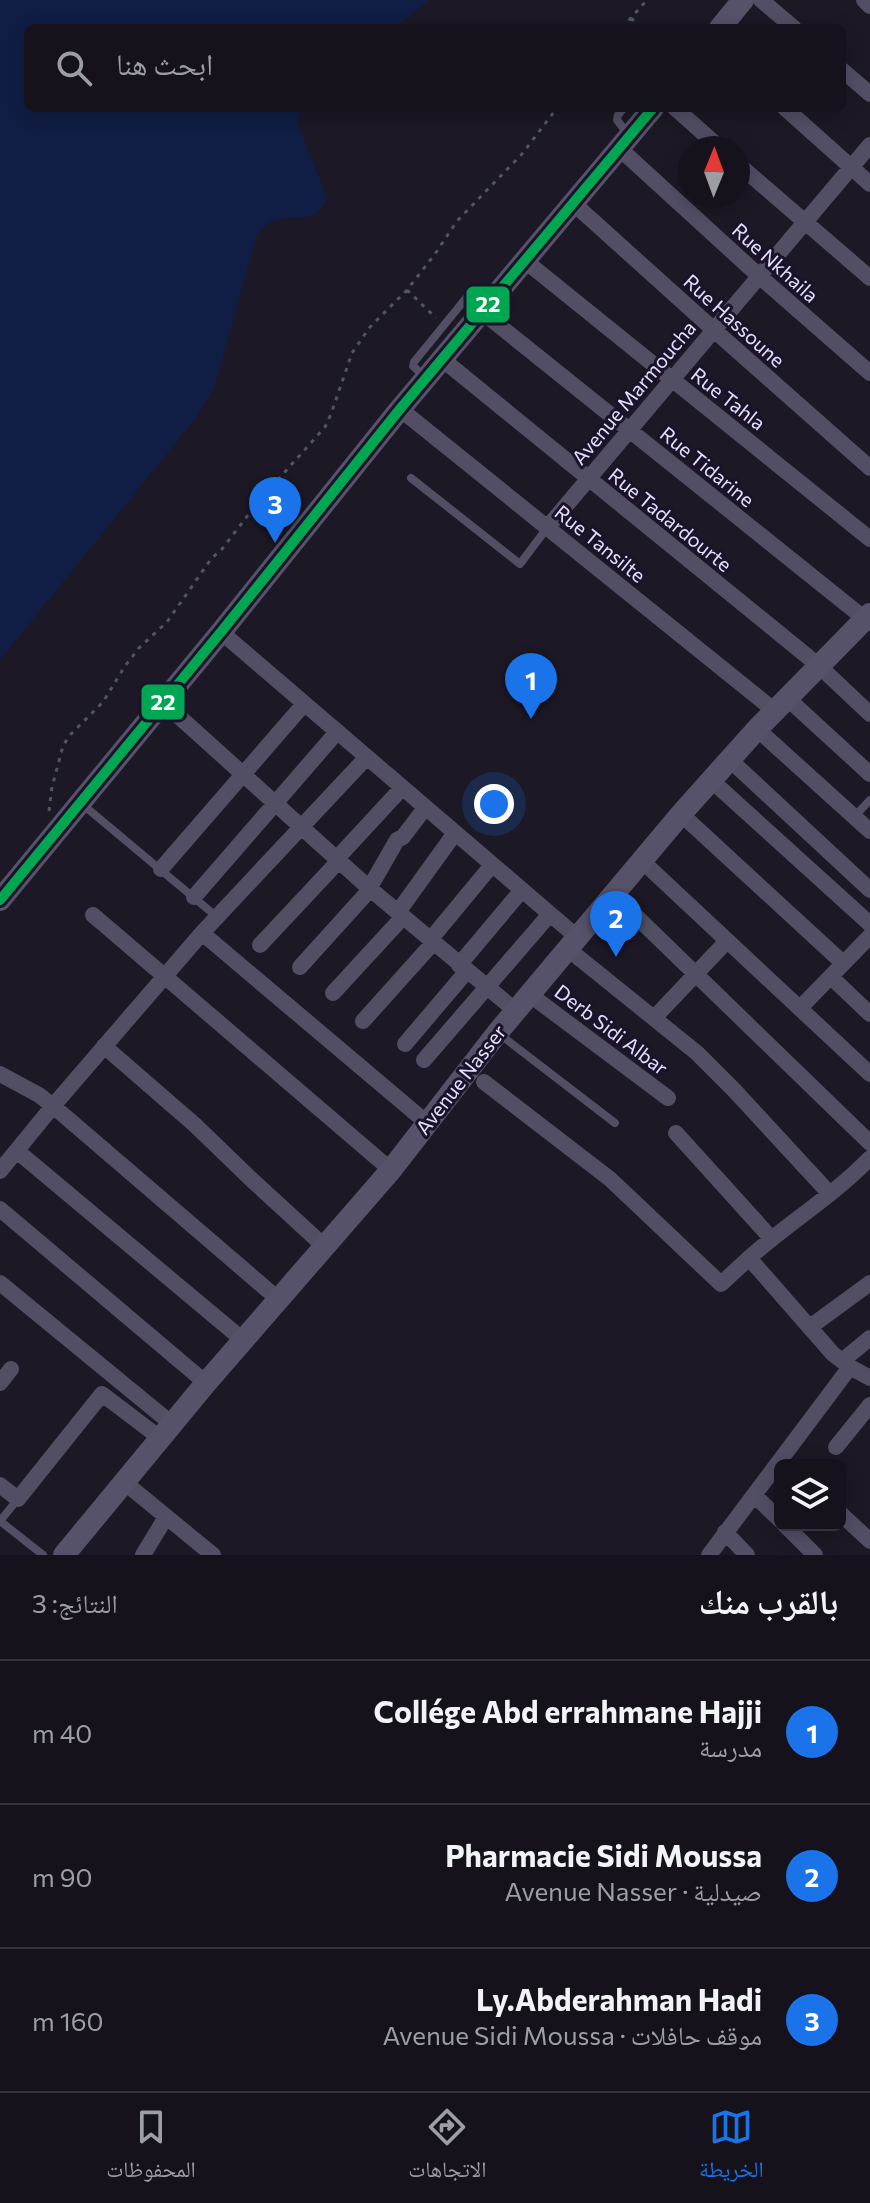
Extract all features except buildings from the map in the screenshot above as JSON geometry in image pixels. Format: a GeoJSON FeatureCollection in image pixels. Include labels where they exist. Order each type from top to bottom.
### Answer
{"type":"FeatureCollection","features":[{"type":"Feature","properties":{"kind":"street"},"geometry":{"type":"LineString","coordinates":[[723,24],[743,0]]}},
{"type":"Feature","properties":{"kind":"street"},"geometry":{"type":"LineString","coordinates":[[761,0],[789,24]]}},
{"type":"Feature","properties":{"kind":"street"},"geometry":{"type":"LineString","coordinates":[[864,0],[870,6]]}},
{"type":"Feature","properties":{"kind":"street"},"geometry":{"type":"LineString","coordinates":[[846,73],[870,94]]}},
{"type":"Feature","properties":{"kind":"street"},"geometry":{"type":"LineString","coordinates":[[0,900],[52,826],[81,803],[400,409],[650,112]]}},
{"type":"Feature","properties":{"kind":"street"},"geometry":{"type":"LineString","coordinates":[[680,112],[706,136]]}},
{"type":"Feature","properties":{"kind":"street"},"geometry":{"type":"LineString","coordinates":[[789,112],[870,184]]}},
{"type":"Feature","properties":{"kind":"street","name":"Rue Nkhaila"},"geometry":{"type":"LineString","coordinates":[[625,142],[758,275],[870,373]]}},
{"type":"Feature","properties":{"kind":"street","name":"Avenue Marmoucha"},"geometry":{"type":"LineString","coordinates":[[547,528],[870,145]]}},
{"type":"Feature","properties":{"kind":"street"},"geometry":{"type":"LineString","coordinates":[[750,174],[870,278]]}},
{"type":"Feature","properties":{"kind":"street","name":"Rue Hassoune"},"geometry":{"type":"LineString","coordinates":[[573,203],[870,468]]}},
{"type":"Feature","properties":{"kind":"street","name":"Rue Tahla"},"geometry":{"type":"LineString","coordinates":[[524,260],[870,539]]}},
{"type":"Feature","properties":{"kind":"street","name":"Rue Tidarine"},"geometry":{"type":"LineString","coordinates":[[486,306],[628,430],[868,619]]}},
{"type":"Feature","properties":{"kind":"street","name":"Rue Tadardourte"},"geometry":{"type":"LineString","coordinates":[[442,359],[818,665],[870,714]]}},
{"type":"Feature","properties":{"kind":"street","name":"Rue Tansilte"},"geometry":{"type":"LineString","coordinates":[[400,409],[547,528],[870,774]]}},
{"type":"Feature","properties":{"kind":"street","name":"Avenue Nasser"},"geometry":{"type":"LineString","coordinates":[[64,1555],[206,1383],[391,1170],[427,1123],[477,1077],[498,1032],[681,814],[818,665],[868,619]]}},
{"type":"Feature","properties":{"kind":"street"},"geometry":{"type":"LineString","coordinates":[[221,632],[550,914],[572,943],[697,1053],[830,1194]]}},
{"type":"Feature","properties":{"kind":"street","name":"Derb Sidi Albar"},"geometry":{"type":"LineString","coordinates":[[164,703],[369,888],[487,988],[522,1002],[668,1098]]}},
{"type":"Feature","properties":{"kind":"street"},"geometry":{"type":"LineString","coordinates":[[161,869],[304,704]]}},
{"type":"Feature","properties":{"kind":"street"},"geometry":{"type":"LineString","coordinates":[[757,729],[870,831]]}},
{"type":"Feature","properties":{"kind":"street"},"geometry":{"type":"LineString","coordinates":[[194,897],[337,732]]}},
{"type":"Feature","properties":{"kind":"street"},"geometry":{"type":"LineString","coordinates":[[0,1171],[202,933],[367,757]]}},
{"type":"Feature","properties":{"kind":"street"},"geometry":{"type":"LineString","coordinates":[[729,759],[870,890]]}},
{"type":"Feature","properties":{"kind":"street"},"geometry":{"type":"LineString","coordinates":[[711,780],[870,924]]}},
{"type":"Feature","properties":{"kind":"street"},"geometry":{"type":"LineString","coordinates":[[260,945],[402,788]]}},
{"type":"Feature","properties":{"kind":"street"},"geometry":{"type":"LineString","coordinates":[[300,967],[366,894],[397,840],[403,837],[425,808]]}},
{"type":"Feature","properties":{"kind":"street"},"geometry":{"type":"LineString","coordinates":[[681,814],[843,963]]}},
{"type":"Feature","properties":{"kind":"street"},"geometry":{"type":"LineString","coordinates":[[333,993],[400,914],[455,833]]}},
{"type":"Feature","properties":{"kind":"street"},"geometry":{"type":"LineString","coordinates":[[642,861],[870,1074]]}},
{"type":"Feature","properties":{"kind":"street"},"geometry":{"type":"LineString","coordinates":[[363,1021],[432,942],[492,865]]}},
{"type":"Feature","properties":{"kind":"street"},"geometry":{"type":"LineString","coordinates":[[405,1044],[522,890]]}},
{"type":"Feature","properties":{"kind":"street"},"geometry":{"type":"LineString","coordinates":[[613,894],[870,1143]]}},
{"type":"Feature","properties":{"kind":"street"},"geometry":{"type":"LineString","coordinates":[[424,1060],[550,914]]}},
{"type":"Feature","properties":{"kind":"street"},"geometry":{"type":"LineString","coordinates":[[93,915],[391,1170]]}},
{"type":"Feature","properties":{"kind":"street"},"geometry":{"type":"LineString","coordinates":[[202,933],[427,1123]]}},
{"type":"Feature","properties":{"kind":"street"},"geometry":{"type":"LineString","coordinates":[[654,1018],[727,941]]}},
{"type":"Feature","properties":{"kind":"street"},"geometry":{"type":"LineString","coordinates":[[800,1008],[843,963],[867,945]]}},
{"type":"Feature","properties":{"kind":"street"},"geometry":{"type":"LineString","coordinates":[[831,977],[870,1014]]}},
{"type":"Feature","properties":{"kind":"street"},"geometry":{"type":"LineString","coordinates":[[104,1046],[204,1132],[325,1247]]}},
{"type":"Feature","properties":{"kind":"street"},"geometry":{"type":"LineString","coordinates":[[0,1074],[53,1106],[278,1299]]}},
{"type":"Feature","properties":{"kind":"street"},"geometry":{"type":"LineString","coordinates":[[477,1077],[610,1179],[721,1284],[771,1238],[866,1170]]}},
{"type":"Feature","properties":{"kind":"street"},"geometry":{"type":"LineString","coordinates":[[676,1133],[771,1238]]}},
{"type":"Feature","properties":{"kind":"street"},"geometry":{"type":"LineString","coordinates":[[17,1151],[243,1340]]}},
{"type":"Feature","properties":{"kind":"street"},"geometry":{"type":"LineString","coordinates":[[0,1209],[206,1383]]}},
{"type":"Feature","properties":{"kind":"street"},"geometry":{"type":"LineString","coordinates":[[749,1258],[833,1354],[870,1378]]}},
{"type":"Feature","properties":{"kind":"street"},"geometry":{"type":"LineString","coordinates":[[0,1283],[166,1431]]}},
{"type":"Feature","properties":{"kind":"street"},"geometry":{"type":"LineString","coordinates":[[810,1327],[870,1283]]}},
{"type":"Feature","properties":{"kind":"street"},"geometry":{"type":"LineString","coordinates":[[787,1459],[846,1364],[870,1338]]}},
{"type":"Feature","properties":{"kind":"street"},"geometry":{"type":"LineString","coordinates":[[0,1485],[18,1499],[102,1394],[166,1431]]}},
{"type":"Feature","properties":{"kind":"street"},"geometry":{"type":"LineString","coordinates":[[836,1447],[870,1405]]}},
{"type":"Feature","properties":{"kind":"street"},"geometry":{"type":"LineString","coordinates":[[709,1555],[774,1474]]}},
{"type":"Feature","properties":{"kind":"street"},"geometry":{"type":"LineString","coordinates":[[124,1482],[213,1555]]}},
{"type":"Feature","properties":{"kind":"street"},"geometry":{"type":"LineString","coordinates":[[754,1495],[774,1514]]}},
{"type":"Feature","properties":{"kind":"street"},"geometry":{"type":"LineString","coordinates":[[143,1555],[166,1517]]}},
{"type":"Feature","properties":{"kind":"street"},"geometry":{"type":"LineString","coordinates":[[846,1519],[870,1541]]}},
{"type":"Feature","properties":{"kind":"street"},"geometry":{"type":"LineString","coordinates":[[791,1531],[815,1555]]}},
{"type":"Feature","properties":{"kind":"street"},"geometry":{"type":"LineString","coordinates":[[725,1532],[747,1555]]}},
{"type":"Feature","properties":{"kind":"lane"},"geometry":{"type":"LineString","coordinates":[[621,112],[617,120],[625,142]]}},
{"type":"Feature","properties":{"kind":"lane"},"geometry":{"type":"LineString","coordinates":[[426,378],[413,366],[414,362],[471,292],[479,291],[486,306]]}},
{"type":"Feature","properties":{"kind":"lane","name":"Avenue Marmoucha"},"geometry":{"type":"LineString","coordinates":[[411,478],[520,564],[547,528]]}},
{"type":"Feature","properties":{"kind":"lane"},"geometry":{"type":"LineString","coordinates":[[854,817],[870,800]]}},
{"type":"Feature","properties":{"kind":"lane"},"geometry":{"type":"LineString","coordinates":[[81,803],[217,917]]}},
{"type":"Feature","properties":{"kind":"lane"},"geometry":{"type":"LineString","coordinates":[[498,1032],[615,1123]]}},
{"type":"Feature","properties":{"kind":"lane"},"geometry":{"type":"LineString","coordinates":[[18,1499],[0,1521],[43,1555]]}},
{"type":"Feature","properties":{"kind":"path"},"geometry":{"type":"LineString","coordinates":[[626,24],[647,0]]}},
{"type":"Feature","properties":{"kind":"path"},"geometry":{"type":"LineString","coordinates":[[631,18],[637,24]]}},
{"type":"Feature","properties":{"kind":"path"},"geometry":{"type":"LineString","coordinates":[[52,826],[52,787],[63,746],[69,736],[103,702],[139,648],[167,622],[211,559],[325,427],[352,353],[370,327],[407,290],[457,221],[522,154],[554,112]]}},
{"type":"Feature","properties":{"kind":"path"},"geometry":{"type":"LineString","coordinates":[[407,290],[444,325]]}},
{"type":"Feature","properties":{"kind":"water"},"geometry":{"type":"Polygon","coordinates":[[[0,0],[429,0],[401,24],[24,24],[24,112],[301,112],[297,122],[327,197],[319,212],[306,217],[273,221],[258,234],[215,386],[196,418],[0,660],[0,0]]]}},
{"type":"Feature","properties":{"kind":"transit line","name":"22"},"geometry":{"type":"LineString","coordinates":[[0,900],[400,409],[650,112]]}},
{"type":"Feature","properties":{"kind":"place","name":"Ly.Abderahman Hadi"},"geometry":{"type":"Point","coordinates":[275,543]}},
{"type":"Feature","properties":{"kind":"place","name":"Collége Abd errahmane Hajji"},"geometry":{"type":"Point","coordinates":[531,719]}},
{"type":"Feature","properties":{"kind":"place","name":"Pharmacie Sidi Moussa"},"geometry":{"type":"Point","coordinates":[616,957]}}]}
